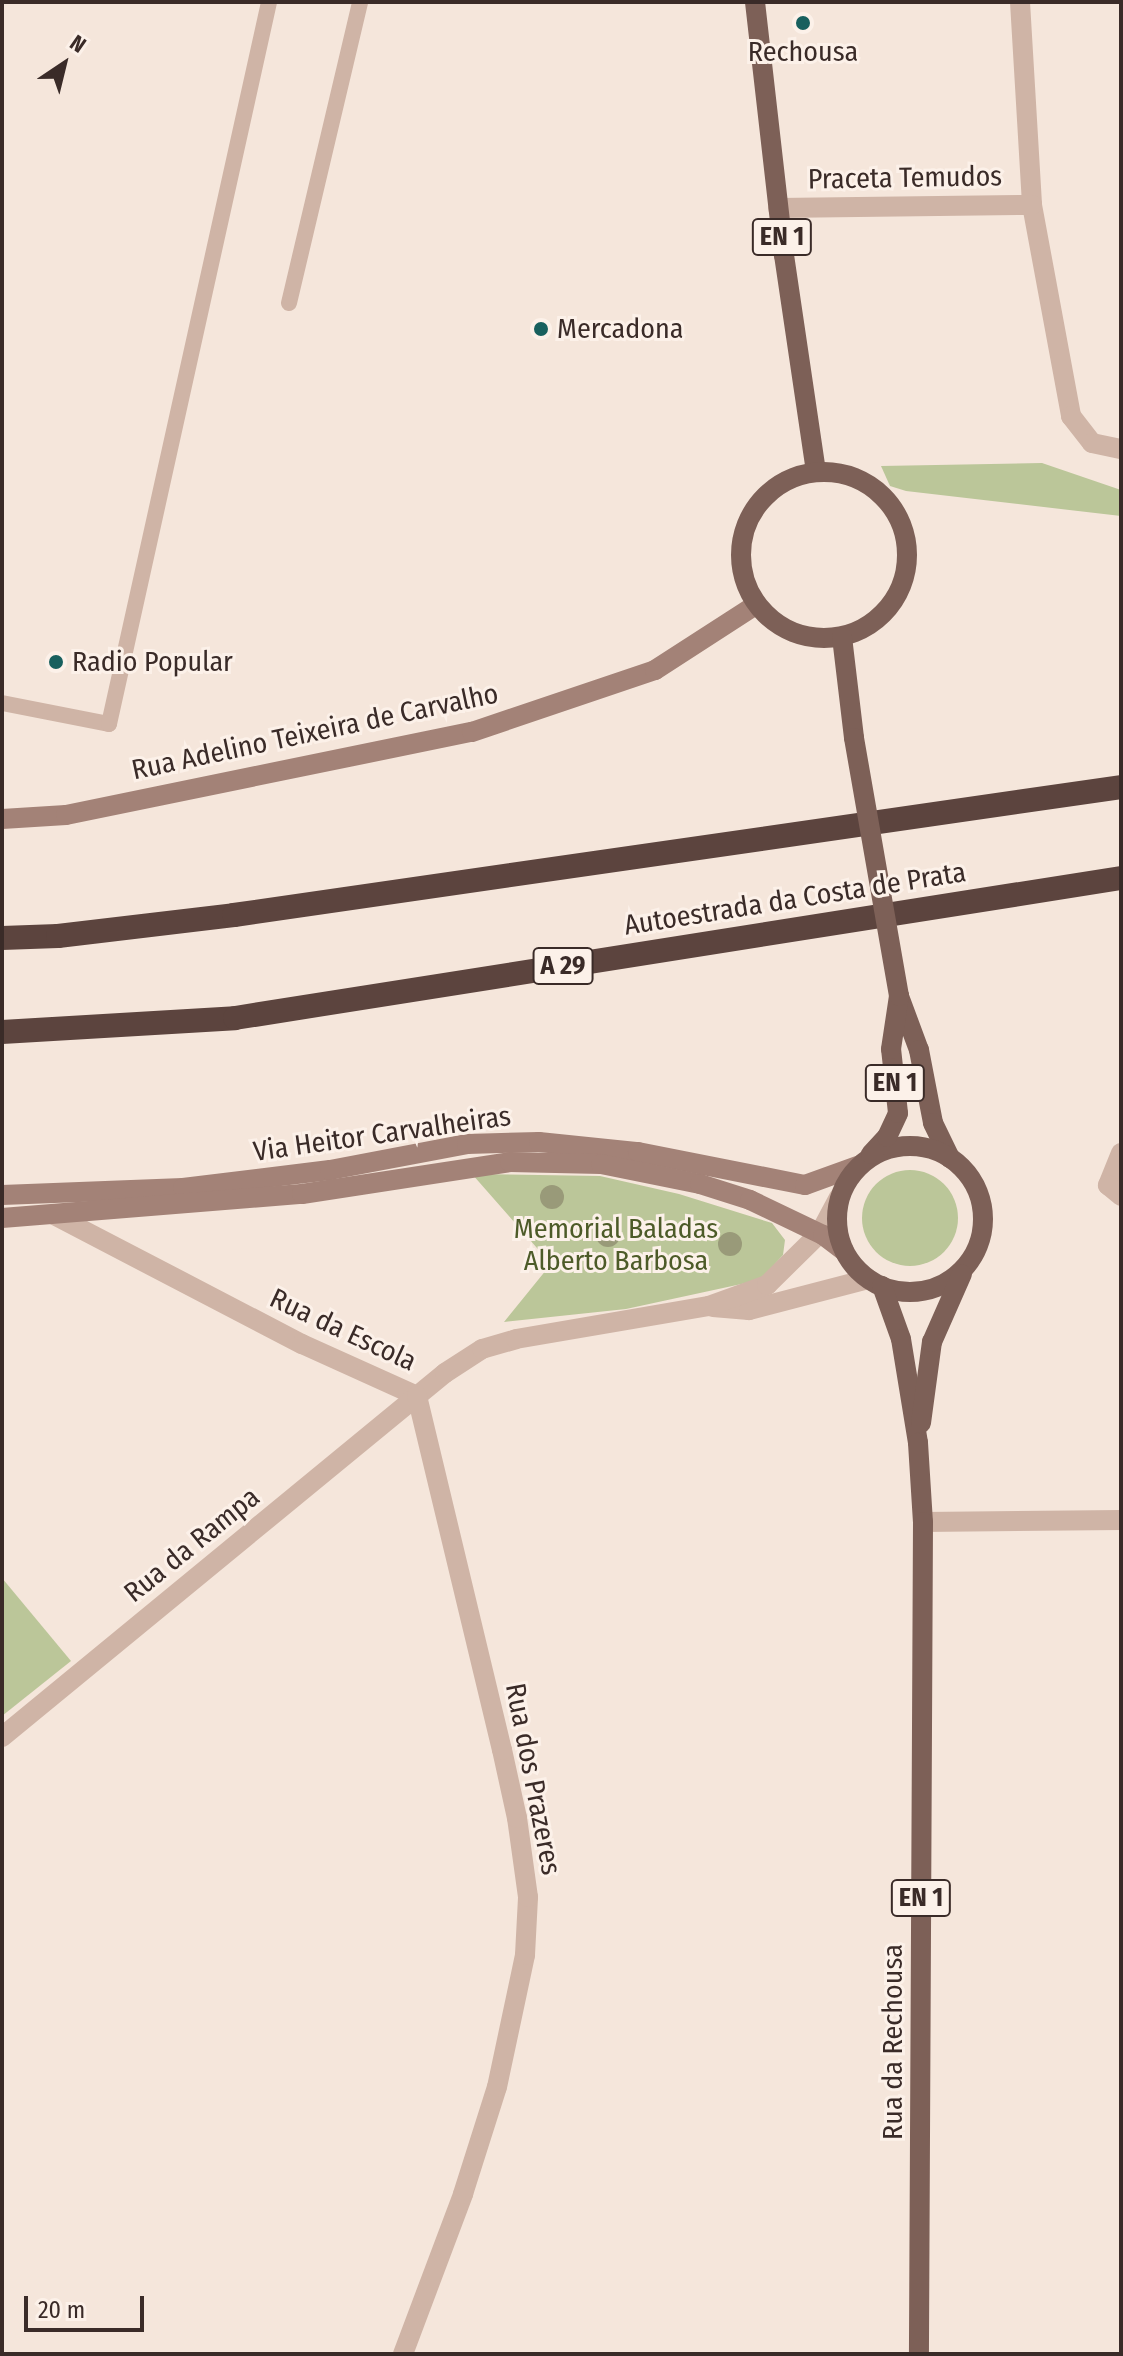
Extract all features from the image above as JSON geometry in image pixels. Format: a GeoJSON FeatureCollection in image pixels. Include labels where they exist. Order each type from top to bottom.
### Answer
{"type":"FeatureCollection","features":[{"type":"Feature","properties":{"kind":"highway"},"geometry":{"type":"LineString","coordinates":[[2,938],[58,936],[234,915],[1121,787]]}},
{"type":"Feature","properties":{"kind":"highway","name":"Autoestrada da Costa de Prata"},"geometry":{"type":"LineString","coordinates":[[2,1032],[235,1018],[1121,878]]}},
{"type":"Feature","properties":{"kind":"main road","name":"EN 1"},"geometry":{"type":"LineString","coordinates":[[755,2],[778,208],[816,471]]}},
{"type":"Feature","properties":{"kind":"main road"},"geometry":{"type":"LineString","coordinates":[[816,471],[845,473],[870,484],[891,504],[898,516],[909,556],[904,584],[890,608],[868,627],[842,637],[814,639],[787,631],[749,593],[741,567],[741,540],[750,514],[767,493],[790,478],[816,471]]}},
{"type":"Feature","properties":{"kind":"main road","name":"Rua Adelino Teixeira de Carvalho"},"geometry":{"type":"LineString","coordinates":[[2,819],[66,815],[472,732],[655,670],[757,604]]}},
{"type":"Feature","properties":{"kind":"main road","name":"EN 1"},"geometry":{"type":"LineString","coordinates":[[842,637],[854,738],[899,996],[919,1050],[933,1123],[950,1158]]}},
{"type":"Feature","properties":{"kind":"main road","name":"EN 1"},"geometry":{"type":"LineString","coordinates":[[839,1198],[862,1163],[887,1137],[898,1113],[891,1049],[899,996]]}},
{"type":"Feature","properties":{"kind":"main road","name":"Via Heitor Carvalheiras"},"geometry":{"type":"LineString","coordinates":[[2,1195],[183,1188],[330,1170],[481,1144],[539,1142],[638,1152],[805,1185],[862,1163]]}},
{"type":"Feature","properties":{"kind":"main road","name":"EN 1"},"geometry":{"type":"LineString","coordinates":[[862,1163],[893,1147],[908,1145],[938,1151],[950,1158],[973,1181],[983,1210],[980,1240],[966,1266]]}},
{"type":"Feature","properties":{"kind":"main road","name":"Via Heitor Carvalheiras"},"geometry":{"type":"LineString","coordinates":[[2,1218],[302,1194],[510,1162],[556,1162],[601,1164],[700,1184],[785,1214],[820,1233],[844,1251]]}},
{"type":"Feature","properties":{"kind":"main road"},"geometry":{"type":"LineString","coordinates":[[839,1198],[837,1224],[844,1251]]}},
{"type":"Feature","properties":{"kind":"main road","name":"EN 1"},"geometry":{"type":"LineString","coordinates":[[844,1251],[875,1283]]}},
{"type":"Feature","properties":{"kind":"main road"},"geometry":{"type":"LineString","coordinates":[[875,1283],[896,1291],[927,1290],[942,1285],[966,1266]]}},
{"type":"Feature","properties":{"kind":"main road","name":"Rua da Rechousa"},"geometry":{"type":"LineString","coordinates":[[918,1443],[932,1342],[966,1266]]}},
{"type":"Feature","properties":{"kind":"main road","name":"Rua da Rechousa"},"geometry":{"type":"LineString","coordinates":[[875,1283],[901,1339],[918,1443],[923,1522],[919,2354]]}},
{"type":"Feature","properties":{"kind":"street","name":"Praceta Temudos"},"geometry":{"type":"LineString","coordinates":[[1020,2],[1032,205],[1071,416],[1092,443],[1121,449]]}},
{"type":"Feature","properties":{"kind":"street","name":"Praceta Temudos"},"geometry":{"type":"LineString","coordinates":[[778,208],[1032,205]]}},
{"type":"Feature","properties":{"kind":"street"},"geometry":{"type":"LineString","coordinates":[[1121,1153],[1108,1185],[1121,1196]]}},
{"type":"Feature","properties":{"kind":"street","name":"Rua da Escola"},"geometry":{"type":"LineString","coordinates":[[54,1215],[302,1344],[417,1396],[482,1349],[516,1339],[709,1306],[767,1285],[820,1233],[839,1198]]}},
{"type":"Feature","properties":{"kind":"street","name":"Rua da Escola"},"geometry":{"type":"LineString","coordinates":[[709,1306],[749,1310],[875,1283]]}},
{"type":"Feature","properties":{"kind":"street","name":"Rua da Rampa"},"geometry":{"type":"LineString","coordinates":[[2,1737],[417,1396]]}},
{"type":"Feature","properties":{"kind":"street","name":"Rua dos Prazeres"},"geometry":{"type":"LineString","coordinates":[[403,2354],[463,2194],[497,2087],[525,1955],[528,1897],[517,1818],[502,1750],[417,1396]]}},
{"type":"Feature","properties":{"kind":"street"},"geometry":{"type":"LineString","coordinates":[[923,1522],[1121,1520]]}},
{"type":"Feature","properties":{"kind":"lane"},"geometry":{"type":"LineString","coordinates":[[2,703],[109,724],[269,2]]}},
{"type":"Feature","properties":{"kind":"lane"},"geometry":{"type":"LineString","coordinates":[[289,303],[360,2]]}},
{"type":"Feature","properties":{"kind":"green space"},"geometry":{"type":"Polygon","coordinates":[[[1042,463],[1121,490],[1121,516],[906,491],[890,486],[881,466],[1042,463]]]}},
{"type":"Feature","properties":{"kind":"green space"},"geometry":{"type":"Polygon","coordinates":[[[910,1170],[929,1173],[944,1184],[955,1199],[958,1218],[955,1237],[944,1252],[929,1263],[910,1266],[891,1263],[876,1252],[865,1237],[862,1218],[865,1199],[876,1184],[891,1173],[910,1170]]]}},
{"type":"Feature","properties":{"kind":"green space","name":"Memorial Baladas Alberto Barbosa"},"geometry":{"type":"Polygon","coordinates":[[[472,1174],[600,1176],[679,1194],[772,1223],[785,1240],[783,1255],[760,1280],[626,1309],[504,1322],[551,1264],[472,1174]]]}},
{"type":"Feature","properties":{"kind":"green space"},"geometry":{"type":"Polygon","coordinates":[[[2,1578],[71,1661],[2,1716],[2,1578]]]}},
{"type":"Feature","properties":{"kind":"place","name":"Rechousa"},"geometry":{"type":"Point","coordinates":[803,23]}},
{"type":"Feature","properties":{"kind":"place","name":"Mercadona"},"geometry":{"type":"Point","coordinates":[541,329]}},
{"type":"Feature","properties":{"kind":"place","name":"Radio Popular"},"geometry":{"type":"Point","coordinates":[56,662]}}]}
